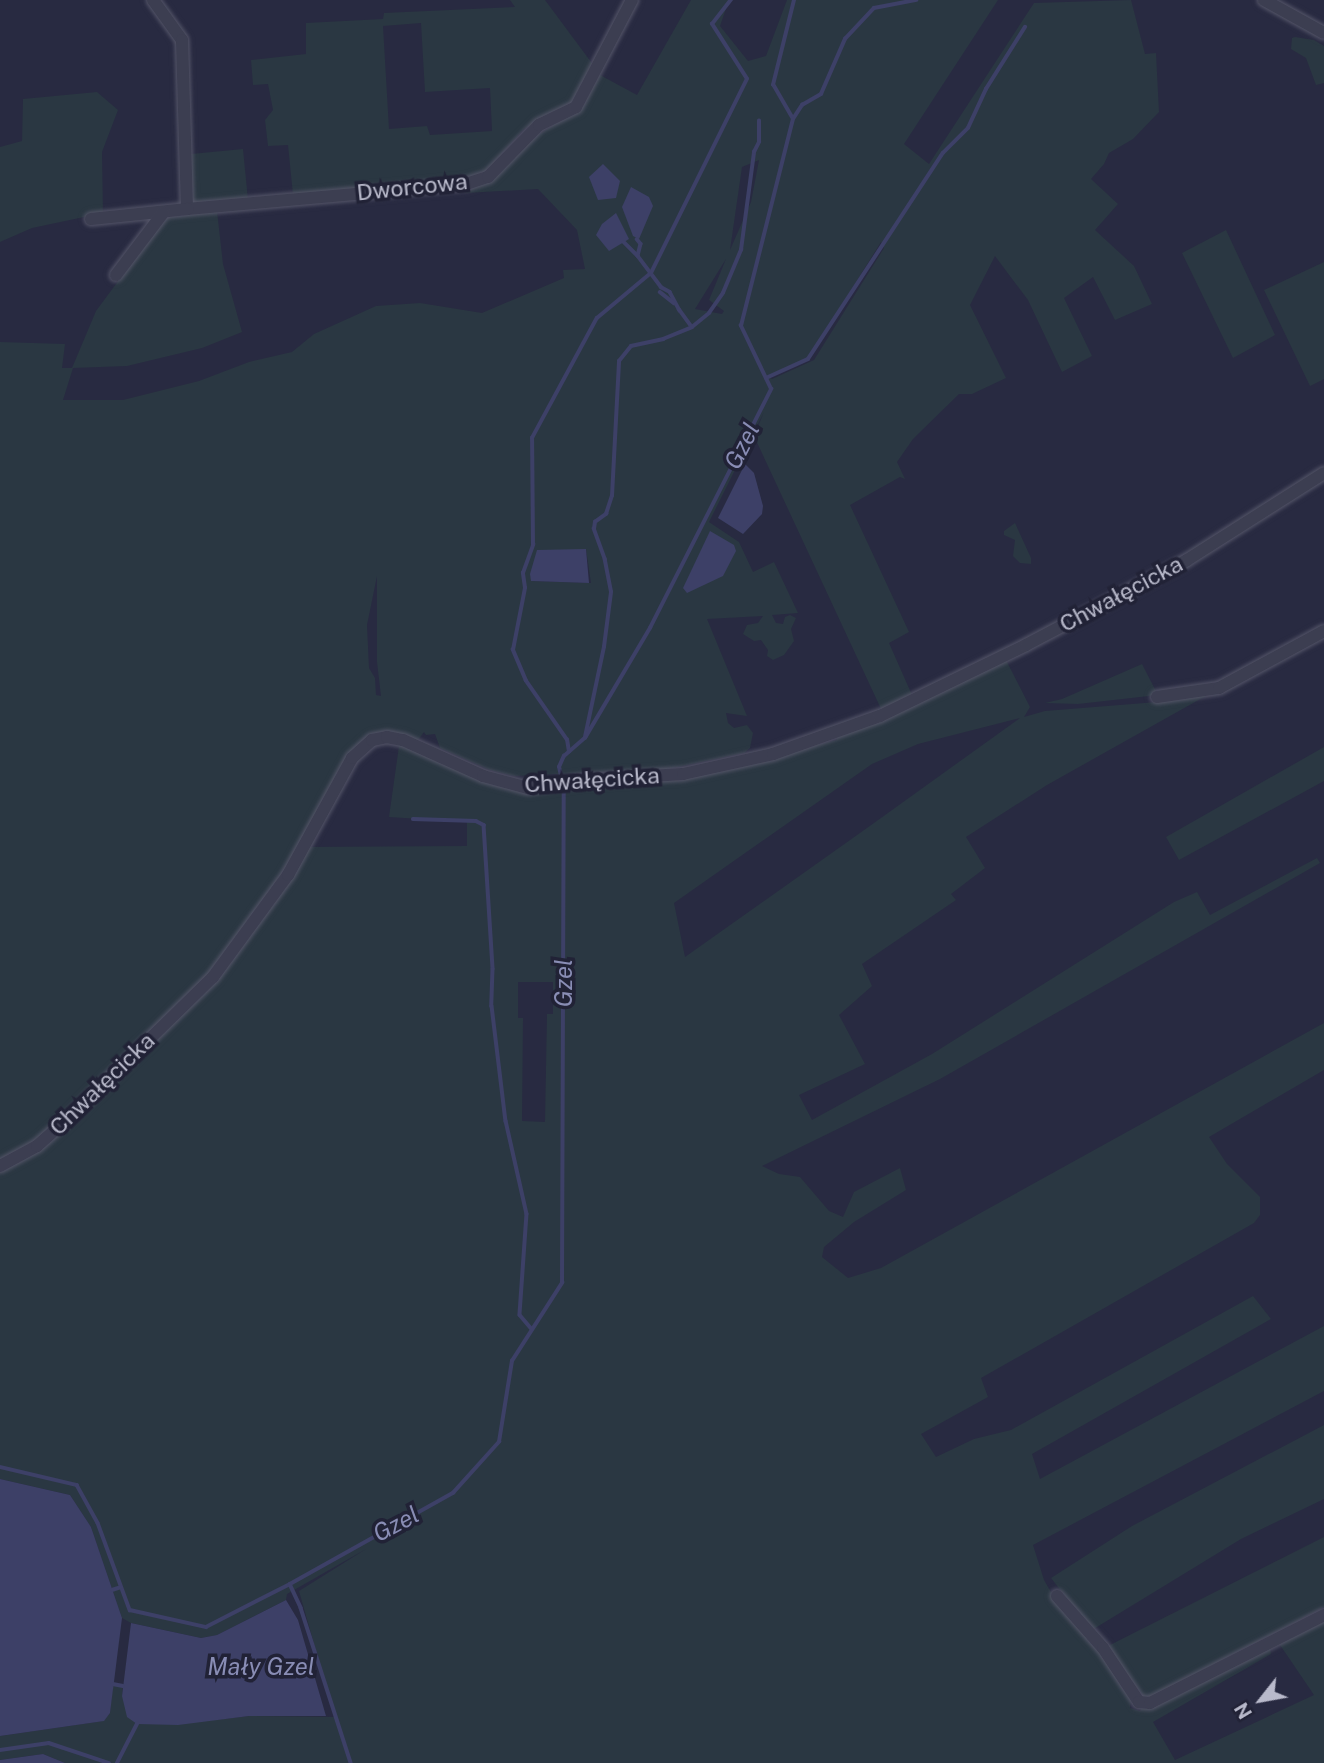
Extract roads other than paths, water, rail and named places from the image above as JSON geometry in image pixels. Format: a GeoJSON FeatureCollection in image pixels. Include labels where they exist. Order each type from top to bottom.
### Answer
{"type":"FeatureCollection","features":[{"type":"Feature","properties":{"kind":"street"},"geometry":{"type":"LineString","coordinates":[[153,0],[173,24],[182,40],[187,209]]}},
{"type":"Feature","properties":{"kind":"street","name":"Dworcowa"},"geometry":{"type":"LineString","coordinates":[[91,219],[466,184],[488,177],[539,125],[576,107],[632,0]]}},
{"type":"Feature","properties":{"kind":"street"},"geometry":{"type":"LineString","coordinates":[[1264,0],[1324,33]]}},
{"type":"Feature","properties":{"kind":"street"},"geometry":{"type":"LineString","coordinates":[[116,275],[163,213]]}},
{"type":"Feature","properties":{"kind":"street","name":"Chwałęcicka"},"geometry":{"type":"LineString","coordinates":[[0,1166],[37,1146],[213,977],[288,875],[352,758],[366,743],[377,738],[394,738],[512,785],[528,788],[705,770],[786,750],[853,727],[1014,650],[1170,570],[1324,473]]}},
{"type":"Feature","properties":{"kind":"street"},"geometry":{"type":"LineString","coordinates":[[1157,697],[1219,688],[1324,631]]}},
{"type":"Feature","properties":{"kind":"street"},"geometry":{"type":"LineString","coordinates":[[1058,1596],[1103,1648],[1139,1702],[1150,1703],[1324,1615]]}},
{"type":"Feature","properties":{"kind":"water"},"geometry":{"type":"Polygon","coordinates":[[[603,164],[620,181],[616,198],[598,200],[589,177],[603,164]]]}},
{"type":"Feature","properties":{"kind":"water"},"geometry":{"type":"Polygon","coordinates":[[[631,187],[649,197],[653,206],[639,239],[633,236],[622,207],[631,187]]]}},
{"type":"Feature","properties":{"kind":"water"},"geometry":{"type":"Polygon","coordinates":[[[616,213],[629,239],[609,251],[596,235],[602,224],[616,213]]]}},
{"type":"Feature","properties":{"kind":"water"},"geometry":{"type":"Polygon","coordinates":[[[745,464],[754,473],[763,506],[762,514],[743,534],[718,518],[745,464]]]}},
{"type":"Feature","properties":{"kind":"water"},"geometry":{"type":"Polygon","coordinates":[[[710,531],[734,545],[736,551],[723,576],[687,593],[683,588],[710,531]]]}},
{"type":"Feature","properties":{"kind":"water"},"geometry":{"type":"Polygon","coordinates":[[[586,549],[589,583],[531,581],[530,574],[537,550],[586,549]]]}},
{"type":"Feature","properties":{"kind":"water"},"geometry":{"type":"Polygon","coordinates":[[[0,1479],[70,1495],[91,1527],[122,1618],[110,1713],[104,1721],[0,1736],[0,1479]]]}},
{"type":"Feature","properties":{"kind":"water","name":"Mały Gzel"},"geometry":{"type":"Polygon","coordinates":[[[286,1600],[298,1620],[326,1716],[249,1716],[178,1725],[137,1724],[127,1717],[122,1696],[131,1623],[201,1638],[217,1635],[286,1600]]]}},
{"type":"Feature","properties":{"kind":"water"},"geometry":{"type":"Polygon","coordinates":[[[43,1754],[65,1763],[0,1763],[0,1760],[43,1754]]]}},
{"type":"Feature","properties":{"kind":"waterway"},"geometry":{"type":"LineString","coordinates":[[569,752],[567,740],[526,681],[513,650],[525,588],[523,573],[533,545],[532,438],[597,318],[651,273],[747,79],[712,24],[731,0]]}},
{"type":"Feature","properties":{"kind":"waterway"},"geometry":{"type":"LineString","coordinates":[[793,119],[773,85],[794,0]]}},
{"type":"Feature","properties":{"kind":"waterway","name":"Gzel"},"geometry":{"type":"LineString","coordinates":[[562,780],[559,767],[564,756],[585,738],[650,628],[771,389],[741,326],[793,119],[802,105],[821,94],[845,39],[874,8],[916,0]]}},
{"type":"Feature","properties":{"kind":"waterway"},"geometry":{"type":"LineString","coordinates":[[766,378],[808,359],[943,153],[968,128],[986,89],[1025,27]]}},
{"type":"Feature","properties":{"kind":"waterway"},"geometry":{"type":"LineString","coordinates":[[585,737],[604,647],[611,592],[605,560],[594,529],[595,522],[606,514],[612,496],[619,361],[631,346],[663,339],[692,327],[709,313],[723,293],[741,250],[754,152],[759,142],[759,121]]}},
{"type":"Feature","properties":{"kind":"waterway"},"geometry":{"type":"LineString","coordinates":[[637,239],[641,244],[638,256],[661,287],[670,292],[680,311]]}},
{"type":"Feature","properties":{"kind":"waterway"},"geometry":{"type":"LineString","coordinates":[[624,242],[638,256]]}},
{"type":"Feature","properties":{"kind":"waterway"},"geometry":{"type":"LineString","coordinates":[[660,292],[674,303]]}},
{"type":"Feature","properties":{"kind":"waterway"},"geometry":{"type":"LineString","coordinates":[[679,309],[692,327]]}},
{"type":"Feature","properties":{"kind":"waterway","name":"Gzel"},"geometry":{"type":"LineString","coordinates":[[0,1467],[77,1485],[98,1523],[130,1610],[206,1627],[290,1584],[453,1493],[499,1442],[512,1361],[562,1283],[564,787]]}},
{"type":"Feature","properties":{"kind":"waterway"},"geometry":{"type":"LineString","coordinates":[[413,819],[476,821],[484,825],[493,969],[492,1006],[506,1121],[527,1214],[520,1315],[531,1328]]}},
{"type":"Feature","properties":{"kind":"waterway"},"geometry":{"type":"LineString","coordinates":[[290,1584],[301,1608],[351,1763]]}},
{"type":"Feature","properties":{"kind":"waterway"},"geometry":{"type":"LineString","coordinates":[[112,1590],[121,1587]]}},
{"type":"Feature","properties":{"kind":"waterway"},"geometry":{"type":"LineString","coordinates":[[113,1684],[123,1686]]}},
{"type":"Feature","properties":{"kind":"waterway"},"geometry":{"type":"LineString","coordinates":[[117,1763],[137,1724]]}},
{"type":"Feature","properties":{"kind":"waterway"},"geometry":{"type":"LineString","coordinates":[[0,1750],[49,1743],[109,1763]]}}]}
